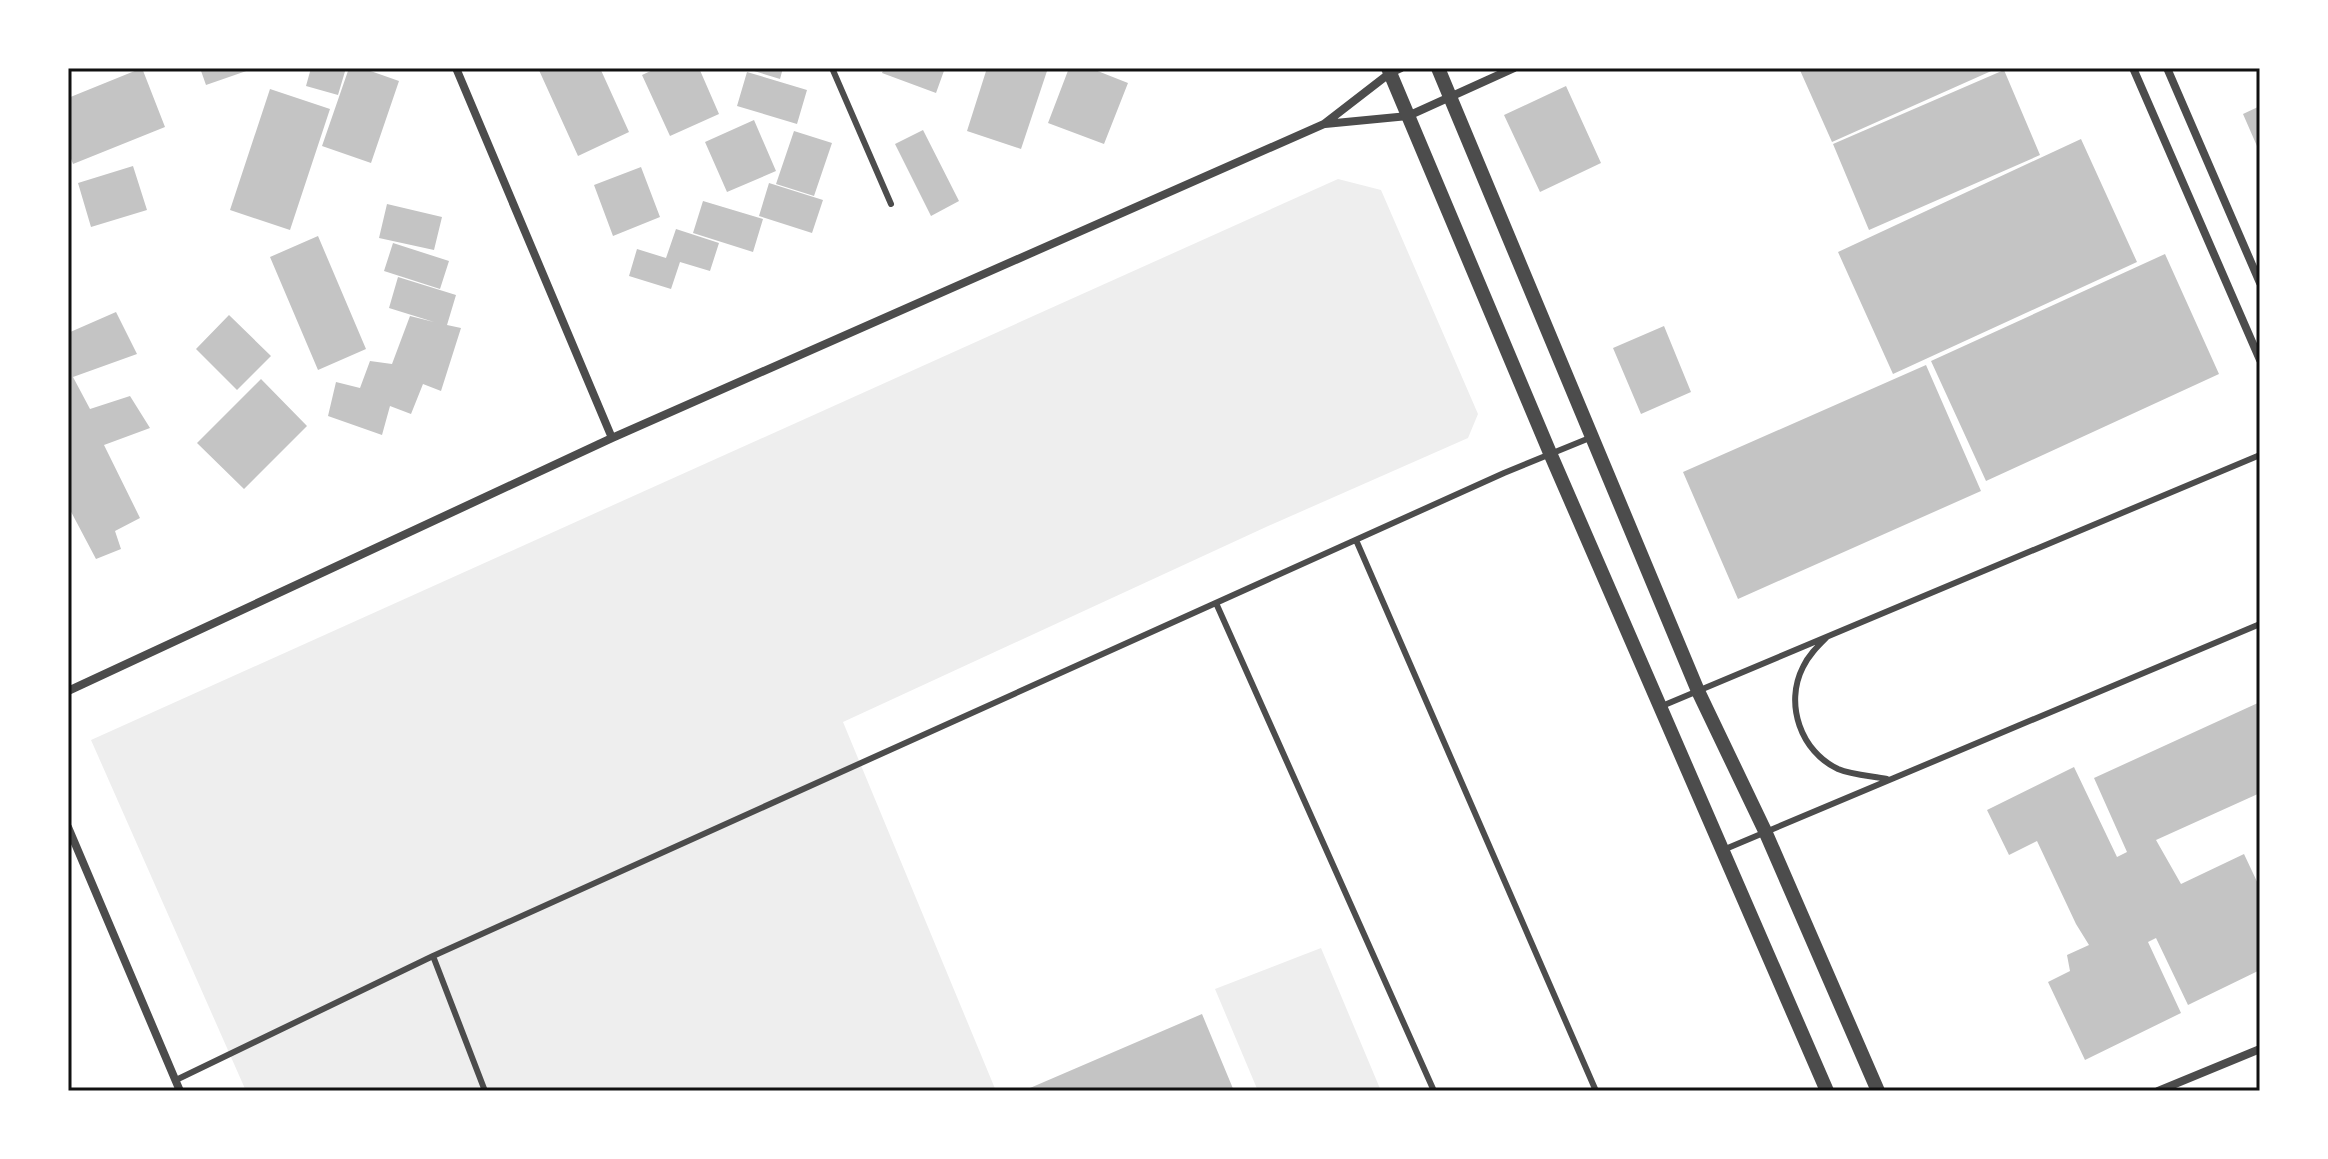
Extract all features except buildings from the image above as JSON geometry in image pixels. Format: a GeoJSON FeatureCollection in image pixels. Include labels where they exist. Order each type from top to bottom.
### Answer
{"type":"FeatureCollection","features":[{"type":"Feature","properties":{"kind":"street"},"geometry":{"type":"LineString","coordinates":[[456,68],[612,438]]}},
{"type":"Feature","properties":{"kind":"street"},"geometry":{"type":"LineString","coordinates":[[1438,68],[1698,691],[1765,831],[1878,1091]]}},
{"type":"Feature","properties":{"kind":"street"},"geometry":{"type":"LineString","coordinates":[[1324,124],[1408,116],[1514,68]]}},
{"type":"Feature","properties":{"kind":"street"},"geometry":{"type":"LineString","coordinates":[[2133,68],[2260,360]]}},
{"type":"Feature","properties":{"kind":"street"},"geometry":{"type":"LineString","coordinates":[[2167,68],[2260,283]]}},
{"type":"Feature","properties":{"kind":"street"},"geometry":{"type":"LineString","coordinates":[[68,691],[612,438],[1324,124],[1393,70],[1408,116],[1550,453],[1827,1091]]}},
{"type":"Feature","properties":{"kind":"street"},"geometry":{"type":"LineString","coordinates":[[68,827],[180,1091]]}},
{"type":"Feature","properties":{"kind":"street"},"geometry":{"type":"LineString","coordinates":[[2158,1091],[2260,1049]]}},
{"type":"Feature","properties":{"kind":"lane"},"geometry":{"type":"LineString","coordinates":[[832,68],[891,204]]}},
{"type":"Feature","properties":{"kind":"lane"},"geometry":{"type":"LineString","coordinates":[[176,1080],[433,956],[1550,453],[1592,437]]}},
{"type":"Feature","properties":{"kind":"lane"},"geometry":{"type":"LineString","coordinates":[[1660,707],[2260,455]]}},
{"type":"Feature","properties":{"kind":"lane"},"geometry":{"type":"LineString","coordinates":[[1356,540],[1596,1091]]}},
{"type":"Feature","properties":{"kind":"lane"},"geometry":{"type":"LineString","coordinates":[[1216,603],[1434,1091]]}},
{"type":"Feature","properties":{"kind":"lane"},"geometry":{"type":"LineString","coordinates":[[1723,850],[2260,624]]}},
{"type":"Feature","properties":{"kind":"lane"},"geometry":{"type":"LineString","coordinates":[[1830,635],[1811,654],[1801,670],[1796,698],[1797,726],[1818,757],[1840,770],[1887,779]]}},
{"type":"Feature","properties":{"kind":"lane"},"geometry":{"type":"LineString","coordinates":[[433,956],[485,1091]]}},
{"type":"Feature","properties":{"kind":"shaded area"},"geometry":{"type":"Polygon","coordinates":[[[1338,179],[1381,190],[1478,414],[1468,438],[1266,527],[843,722],[996,1091],[246,1091],[91,740],[1338,179]]]}},
{"type":"Feature","properties":{"kind":"shaded area"},"geometry":{"type":"Polygon","coordinates":[[[1321,948],[1381,1091],[1258,1091],[1215,989],[1321,948]]]}}]}
